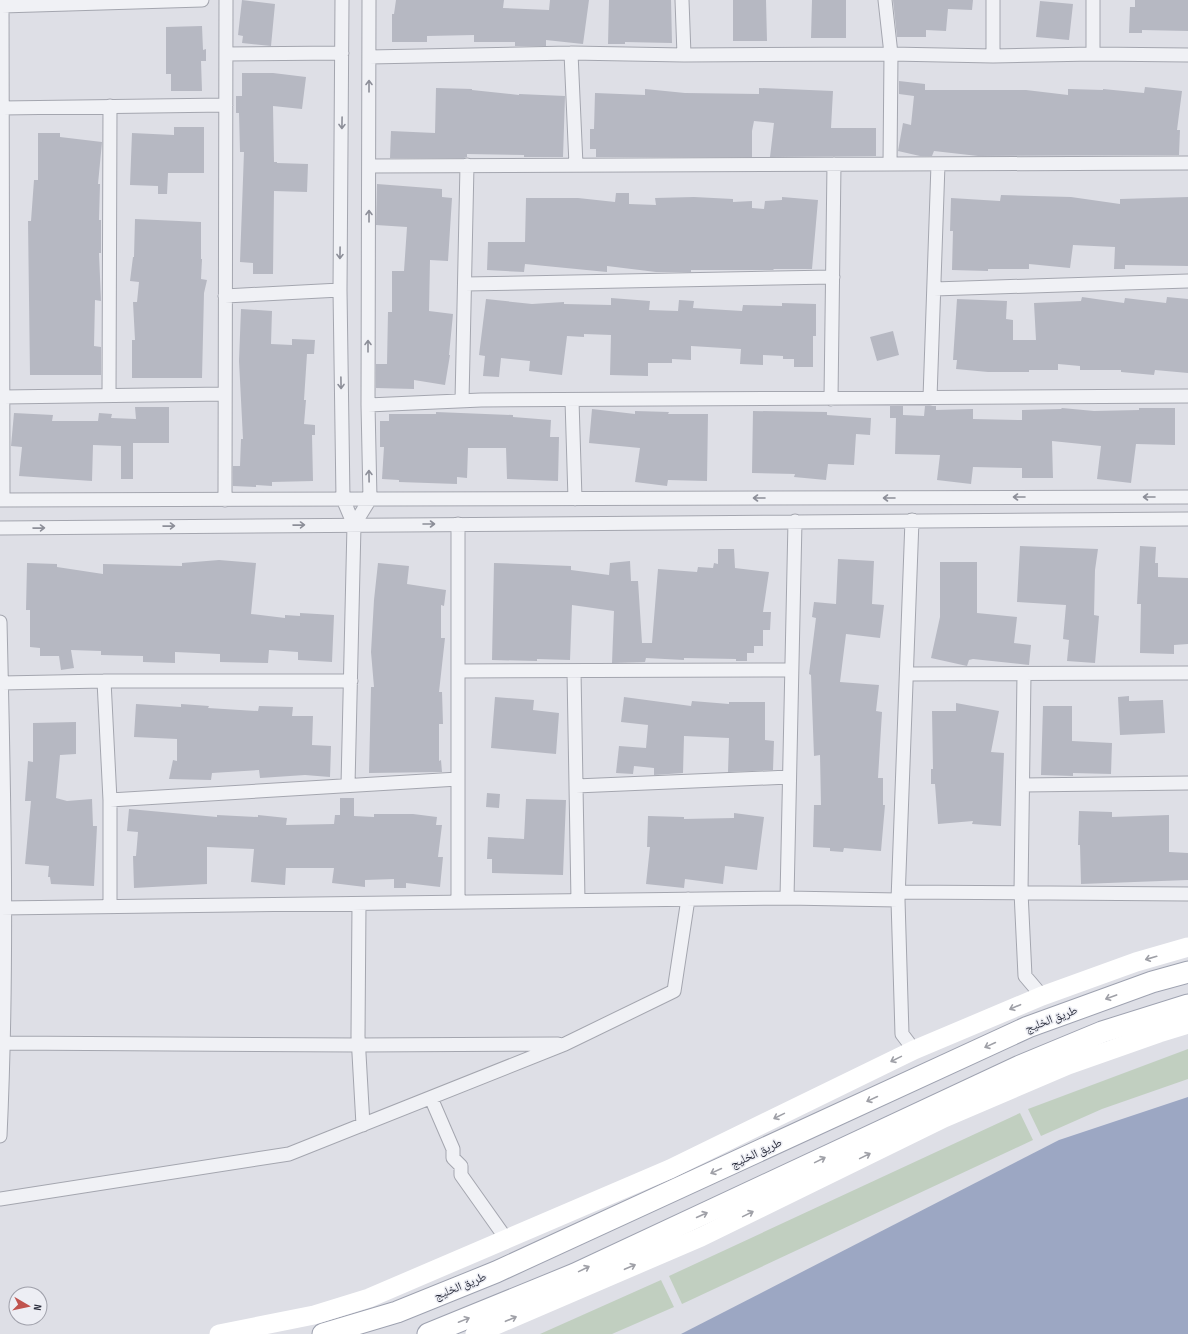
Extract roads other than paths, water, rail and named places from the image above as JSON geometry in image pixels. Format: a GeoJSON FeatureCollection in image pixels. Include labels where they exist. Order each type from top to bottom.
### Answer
{"type":"FeatureCollection","features":[{"type":"Feature","properties":{"kind":"main road"},"geometry":{"type":"LineString","coordinates":[[219,1334],[314,1315],[368,1298],[507,1240],[670,1169],[914,1050],[1042,996],[1136,962],[1188,947]]}},
{"type":"Feature","properties":{"kind":"main road","name":"طريق الخليج"},"geometry":{"type":"LineString","coordinates":[[323,1334],[397,1312],[496,1272],[1028,1027],[1152,982],[1188,972]]}},
{"type":"Feature","properties":{"kind":"main road"},"geometry":{"type":"LineString","coordinates":[[428,1334],[576,1274],[1020,1066],[1102,1032],[1188,1006]]}},
{"type":"Feature","properties":{"kind":"main road"},"geometry":{"type":"LineString","coordinates":[[474,1334],[701,1236],[944,1118],[1068,1065],[1188,1024]]}},
{"type":"Feature","properties":{"kind":"main road"},"geometry":{"type":"LineString","coordinates":[[776,1144],[822,1095]]}},
{"type":"Feature","properties":{"kind":"street"},"geometry":{"type":"LineString","coordinates":[[202,0],[2,3],[3,397],[1,500],[1188,497]]}},
{"type":"Feature","properties":{"kind":"street"},"geometry":{"type":"LineString","coordinates":[[225,500],[226,0]]}},
{"type":"Feature","properties":{"kind":"street"},"geometry":{"type":"LineString","coordinates":[[342,0],[340,290],[343,499],[354,525],[348,786]]}},
{"type":"Feature","properties":{"kind":"street"},"geometry":{"type":"LineString","coordinates":[[354,525],[370,500],[368,405],[369,0]]}},
{"type":"Feature","properties":{"kind":"street"},"geometry":{"type":"LineString","coordinates":[[682,0],[684,55]]}},
{"type":"Feature","properties":{"kind":"street"},"geometry":{"type":"LineString","coordinates":[[885,0],[891,54],[890,164]]}},
{"type":"Feature","properties":{"kind":"street"},"geometry":{"type":"LineString","coordinates":[[993,0],[993,56]]}},
{"type":"Feature","properties":{"kind":"street"},"geometry":{"type":"LineString","coordinates":[[1093,0],[1093,54]]}},
{"type":"Feature","properties":{"kind":"street"},"geometry":{"type":"LineString","coordinates":[[226,54],[342,53]]}},
{"type":"Feature","properties":{"kind":"street"},"geometry":{"type":"LineString","coordinates":[[369,56],[571,53],[684,55],[1188,55]]}},
{"type":"Feature","properties":{"kind":"street"},"geometry":{"type":"LineString","coordinates":[[571,53],[576,165]]}},
{"type":"Feature","properties":{"kind":"street"},"geometry":{"type":"LineString","coordinates":[[2,108],[226,105]]}},
{"type":"Feature","properties":{"kind":"street"},"geometry":{"type":"LineString","coordinates":[[109,396],[110,106]]}},
{"type":"Feature","properties":{"kind":"street"},"geometry":{"type":"LineString","coordinates":[[369,166],[1188,163]]}},
{"type":"Feature","properties":{"kind":"street"},"geometry":{"type":"LineString","coordinates":[[831,398],[834,164]]}},
{"type":"Feature","properties":{"kind":"street"},"geometry":{"type":"LineString","coordinates":[[930,398],[938,164]]}},
{"type":"Feature","properties":{"kind":"street"},"geometry":{"type":"LineString","coordinates":[[462,401],[466,165]]}},
{"type":"Feature","properties":{"kind":"street"},"geometry":{"type":"LineString","coordinates":[[465,284],[833,277]]}},
{"type":"Feature","properties":{"kind":"street"},"geometry":{"type":"LineString","coordinates":[[934,289],[1188,281]]}},
{"type":"Feature","properties":{"kind":"street"},"geometry":{"type":"LineString","coordinates":[[225,296],[340,290]]}},
{"type":"Feature","properties":{"kind":"street"},"geometry":{"type":"LineString","coordinates":[[3,397],[225,394]]}},
{"type":"Feature","properties":{"kind":"street"},"geometry":{"type":"LineString","coordinates":[[368,405],[462,401],[1188,396]]}},
{"type":"Feature","properties":{"kind":"street"},"geometry":{"type":"LineString","coordinates":[[572,400],[575,499]]}},
{"type":"Feature","properties":{"kind":"street"},"geometry":{"type":"LineString","coordinates":[[0,528],[1188,519]]}},
{"type":"Feature","properties":{"kind":"street"},"geometry":{"type":"LineString","coordinates":[[912,520],[899,896],[902,1034],[914,1050]]}},
{"type":"Feature","properties":{"kind":"street"},"geometry":{"type":"LineString","coordinates":[[787,898],[795,521]]}},
{"type":"Feature","properties":{"kind":"street"},"geometry":{"type":"LineString","coordinates":[[458,524],[458,902]]}},
{"type":"Feature","properties":{"kind":"street"},"geometry":{"type":"LineString","coordinates":[[0,622],[2,683],[2,908],[4,1043],[0,1136]]}},
{"type":"Feature","properties":{"kind":"street"},"geometry":{"type":"LineString","coordinates":[[458,671],[792,670]]}},
{"type":"Feature","properties":{"kind":"street"},"geometry":{"type":"LineString","coordinates":[[574,671],[578,901]]}},
{"type":"Feature","properties":{"kind":"street"},"geometry":{"type":"LineString","coordinates":[[907,674],[1188,673]]}},
{"type":"Feature","properties":{"kind":"street"},"geometry":{"type":"LineString","coordinates":[[1024,674],[1021,892],[1025,976],[1042,996]]}},
{"type":"Feature","properties":{"kind":"street"},"geometry":{"type":"LineString","coordinates":[[2,683],[104,681],[351,681]]}},
{"type":"Feature","properties":{"kind":"street"},"geometry":{"type":"LineString","coordinates":[[104,681],[110,800],[110,907]]}},
{"type":"Feature","properties":{"kind":"street"},"geometry":{"type":"LineString","coordinates":[[576,786],[789,777]]}},
{"type":"Feature","properties":{"kind":"street"},"geometry":{"type":"LineString","coordinates":[[110,800],[458,779]]}},
{"type":"Feature","properties":{"kind":"street"},"geometry":{"type":"LineString","coordinates":[[1023,785],[1188,783]]}},
{"type":"Feature","properties":{"kind":"street"},"geometry":{"type":"LineString","coordinates":[[2,908],[787,898],[1021,892],[1188,894]]}},
{"type":"Feature","properties":{"kind":"street"},"geometry":{"type":"LineString","coordinates":[[0,1199],[289,1154],[565,1044],[674,991],[688,899]]}},
{"type":"Feature","properties":{"kind":"street"},"geometry":{"type":"LineString","coordinates":[[359,904],[358,1046],[362,1125]]}},
{"type":"Feature","properties":{"kind":"street"},"geometry":{"type":"LineString","coordinates":[[4,1043],[358,1046],[565,1044]]}},
{"type":"Feature","properties":{"kind":"street"},"geometry":{"type":"LineString","coordinates":[[431,1098],[453,1149],[453,1158],[460,1166],[461,1175],[507,1240]]}},
{"type":"Feature","properties":{"kind":"water"},"geometry":{"type":"Polygon","coordinates":[[[1188,1097],[1188,1334],[681,1334],[1059,1140],[1188,1097]]]}}]}
